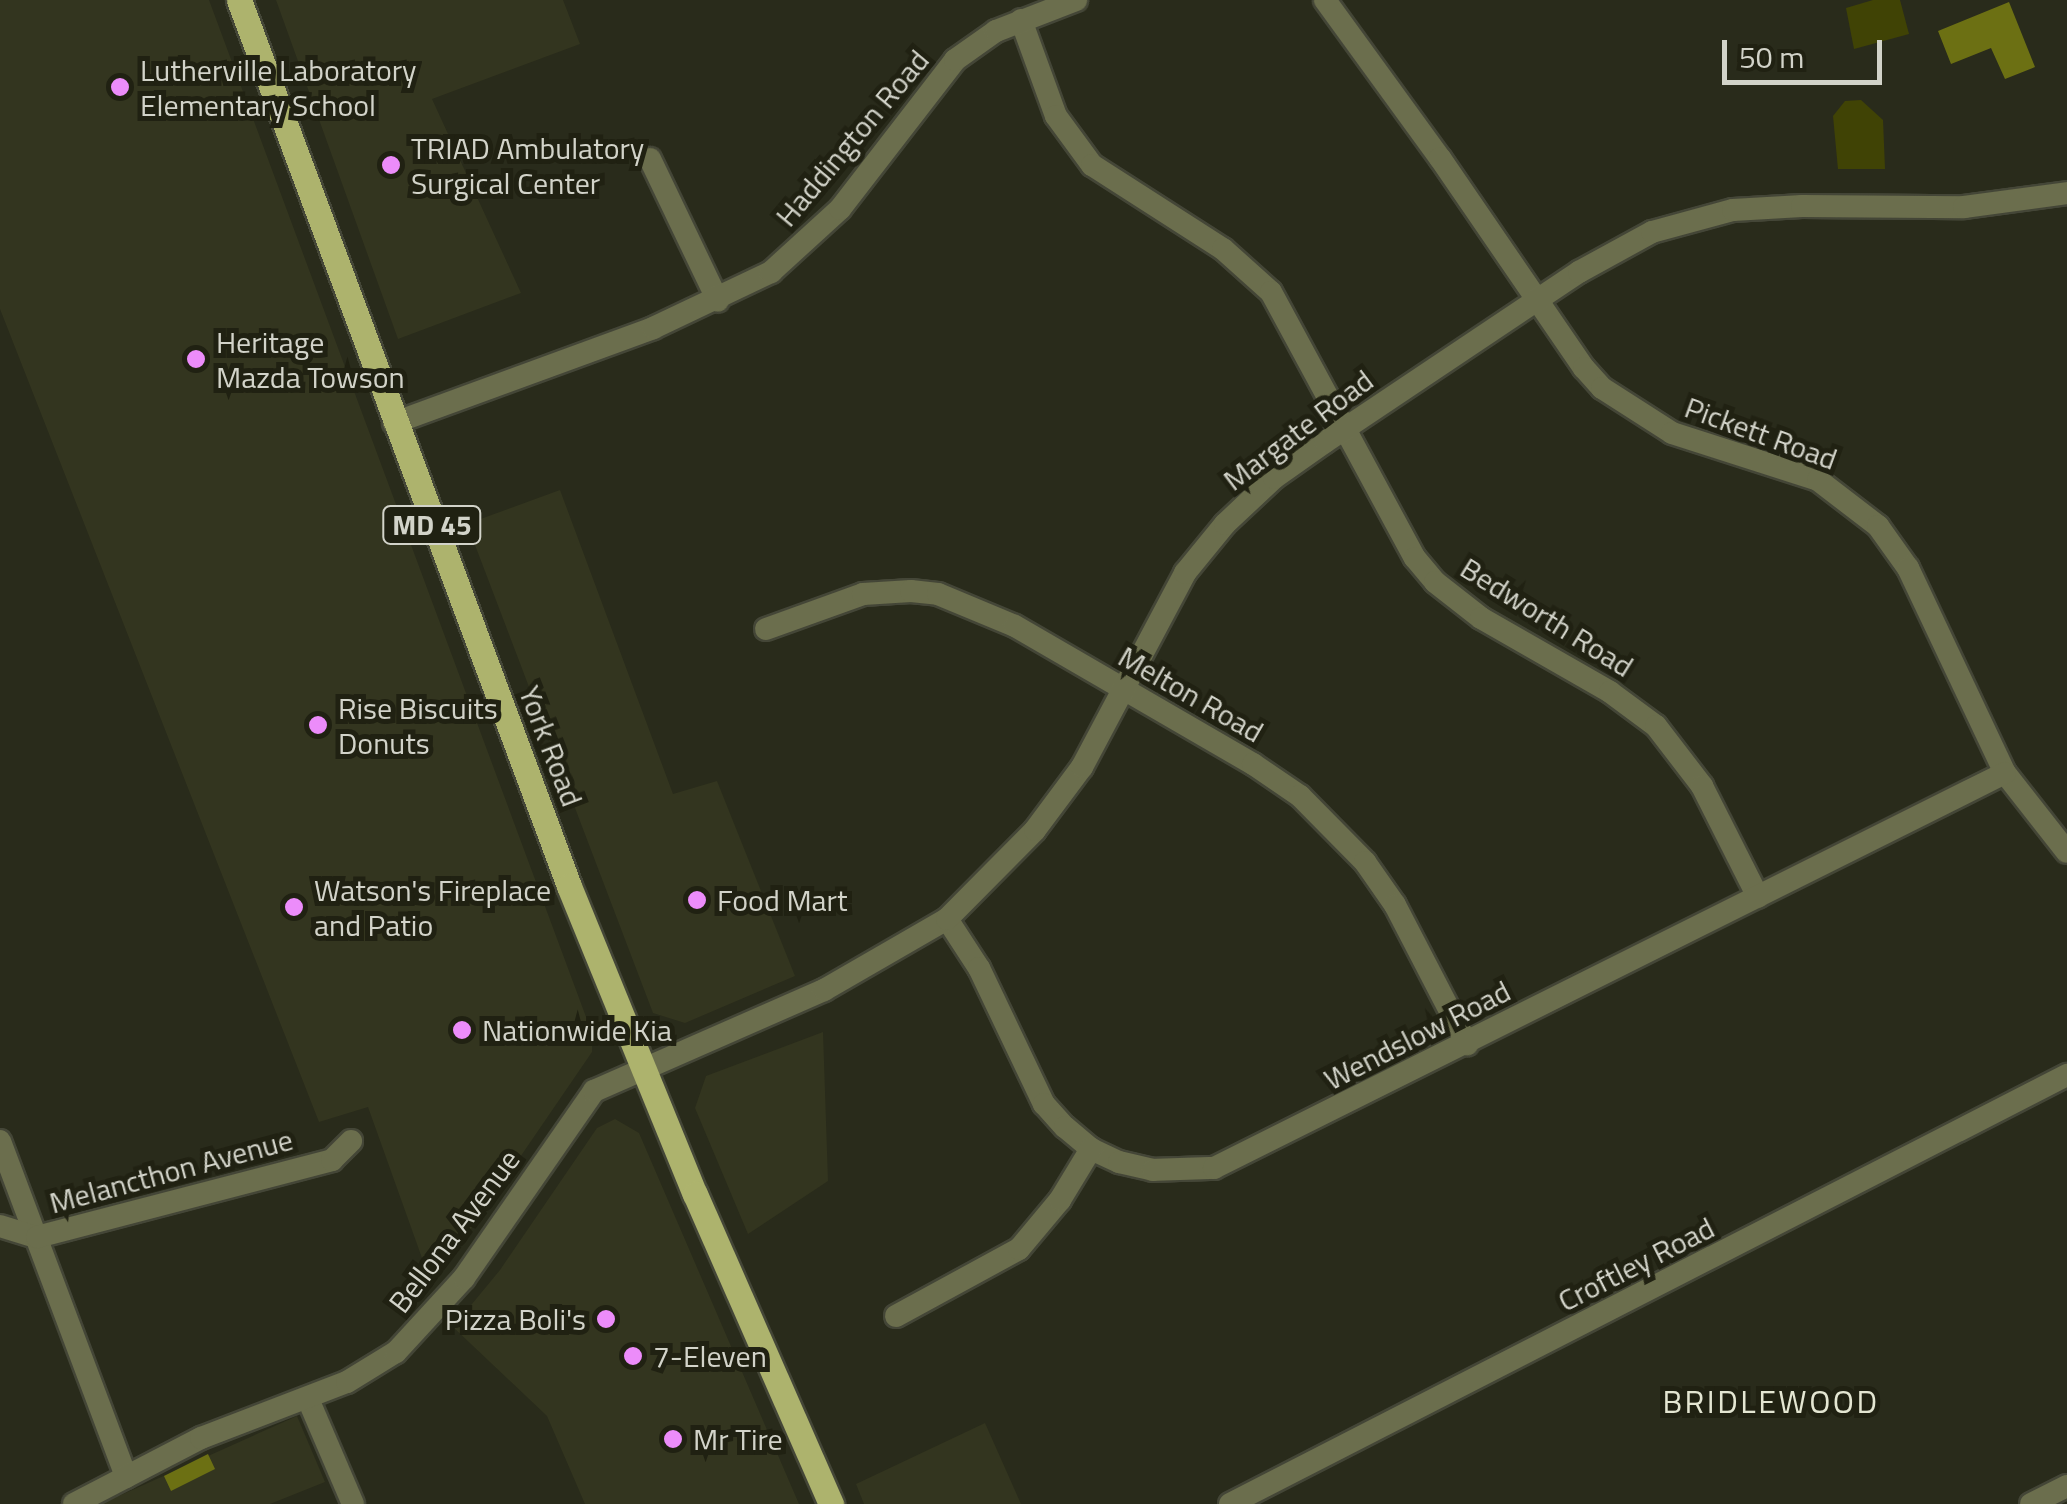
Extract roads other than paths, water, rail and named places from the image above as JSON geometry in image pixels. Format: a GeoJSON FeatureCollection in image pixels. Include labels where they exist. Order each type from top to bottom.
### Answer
{"type":"FeatureCollection","features":[{"type":"Feature","properties":{"kind":"main road","name":"York Road"},"geometry":{"type":"LineString","coordinates":[[239,0],[569,886],[643,1069],[831,1504]]}},
{"type":"Feature","properties":{"kind":"street","name":"Haddington Road"},"geometry":{"type":"LineString","coordinates":[[394,423],[718,300],[771,272],[819,233],[956,60],[996,31],[1076,0]]}},
{"type":"Feature","properties":{"kind":"street","name":"Pickett Road"},"geometry":{"type":"LineString","coordinates":[[1324,0],[1584,368],[1625,406],[1700,445],[1818,480],[1878,526],[1908,568],[2005,773],[2067,852]]}},
{"type":"Feature","properties":{"kind":"street","name":"Bedworth Road"},"geometry":{"type":"LineString","coordinates":[[1021,20],[1056,116],[1072,143],[1118,186],[1251,271],[1291,324],[1398,535],[1436,582],[1481,618],[1636,710],[1674,745],[1702,786],[1758,897]]}},
{"type":"Feature","properties":{"kind":"street"},"geometry":{"type":"LineString","coordinates":[[650,159],[718,300]]}},
{"type":"Feature","properties":{"kind":"street","name":"Margate Road"},"geometry":{"type":"LineString","coordinates":[[643,1069],[824,990],[947,920],[1035,830],[1082,766],[1185,574],[1225,524],[1274,478],[1345,428],[1627,244],[1707,215],[1767,207],[1964,207],[2067,193]]}},
{"type":"Feature","properties":{"kind":"street","name":"Melton Road"},"geometry":{"type":"LineString","coordinates":[[766,629],[863,594],[938,594],[991,613],[1253,764],[1300,796],[1334,828],[1395,905],[1467,1044]]}},
{"type":"Feature","properties":{"kind":"street","name":"Wendslow Road"},"geometry":{"type":"LineString","coordinates":[[947,920],[979,968],[1044,1104],[1090,1149],[1153,1170],[1214,1168],[2005,773]]}},
{"type":"Feature","properties":{"kind":"street","name":"Bellona Avenue"},"geometry":{"type":"LineString","coordinates":[[74,1504],[201,1438],[308,1399],[375,1366],[413,1336],[464,1278],[594,1091],[643,1069]]}},
{"type":"Feature","properties":{"kind":"street","name":"Croftley Road"},"geometry":{"type":"LineString","coordinates":[[1230,1504],[2067,1075]]}},
{"type":"Feature","properties":{"kind":"street","name":"Melancthon Avenue"},"geometry":{"type":"LineString","coordinates":[[0,1226],[37,1238],[332,1160],[351,1140]]}},
{"type":"Feature","properties":{"kind":"street"},"geometry":{"type":"LineString","coordinates":[[0,1141],[126,1478]]}},
{"type":"Feature","properties":{"kind":"street"},"geometry":{"type":"LineString","coordinates":[[896,1316],[988,1270],[1019,1249],[1060,1200],[1090,1149]]}},
{"type":"Feature","properties":{"kind":"street"},"geometry":{"type":"LineString","coordinates":[[308,1399],[353,1504]]}},
{"type":"Feature","properties":{"kind":"street"},"geometry":{"type":"LineString","coordinates":[[2032,1504],[2067,1486]]}},
{"type":"Feature","properties":{"kind":"place","name":"Lutherville Laboratory Elementary School"},"geometry":{"type":"Point","coordinates":[120,87]}},
{"type":"Feature","properties":{"kind":"place","name":"TRIAD Ambulatory Surgical Center"},"geometry":{"type":"Point","coordinates":[391,165]}},
{"type":"Feature","properties":{"kind":"place","name":"Heritage Mazda Towson"},"geometry":{"type":"Point","coordinates":[196,359]}},
{"type":"Feature","properties":{"kind":"place","name":"Rise Biscuits Donuts"},"geometry":{"type":"Point","coordinates":[318,725]}},
{"type":"Feature","properties":{"kind":"place","name":"Food Mart"},"geometry":{"type":"Point","coordinates":[697,900]}},
{"type":"Feature","properties":{"kind":"place","name":"Watson's Fireplace and Patio"},"geometry":{"type":"Point","coordinates":[294,907]}},
{"type":"Feature","properties":{"kind":"place","name":"Nationwide Kia"},"geometry":{"type":"Point","coordinates":[462,1030]}},
{"type":"Feature","properties":{"kind":"place","name":"Pizza Boli's"},"geometry":{"type":"Point","coordinates":[606,1319]}},
{"type":"Feature","properties":{"kind":"place","name":"7-Eleven"},"geometry":{"type":"Point","coordinates":[633,1356]}},
{"type":"Feature","properties":{"kind":"place","name":"Mr Tire"},"geometry":{"type":"Point","coordinates":[673,1439]}},
{"type":"Feature","properties":{"kind":"district","name":"BRIDLEWOOD"},"geometry":{"type":"Point","coordinates":[1771,1401]}}]}
